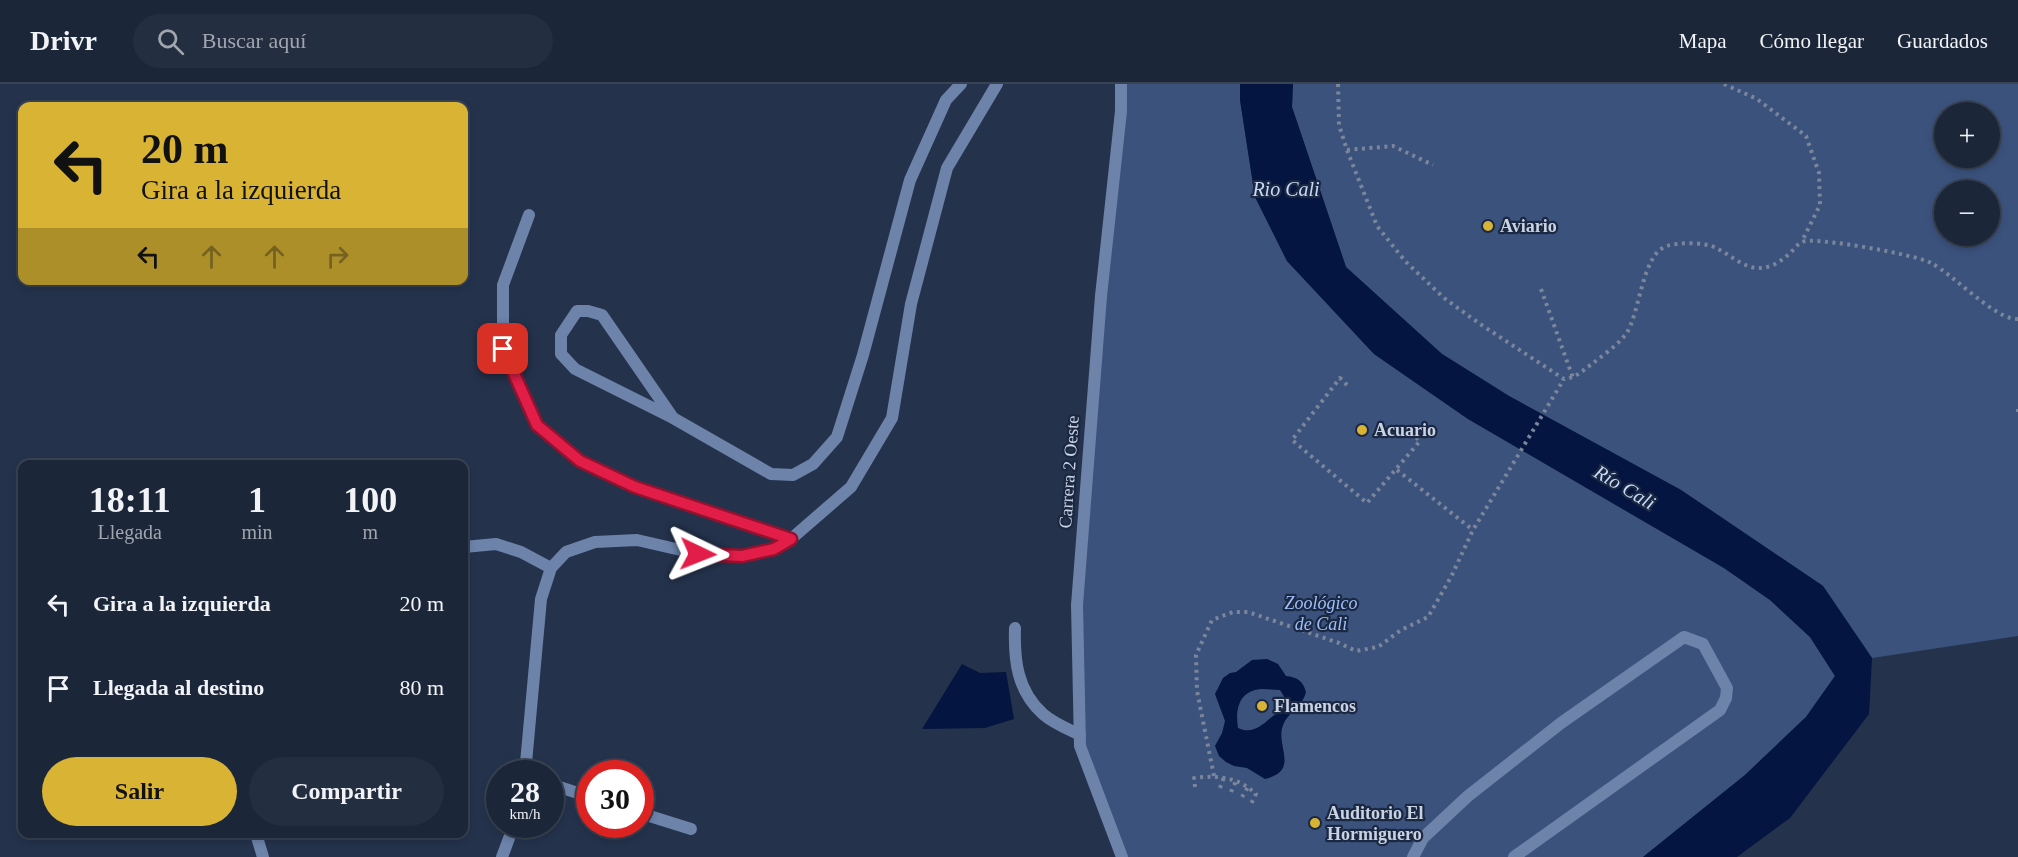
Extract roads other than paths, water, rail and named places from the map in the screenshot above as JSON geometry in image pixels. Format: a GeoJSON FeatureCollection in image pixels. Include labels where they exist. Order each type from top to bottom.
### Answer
{"type":"FeatureCollection","features":[{"type":"Feature","properties":{"kind":"street"},"geometry":{"type":"LineString","coordinates":[[673,418],[602,315],[577,311],[561,335],[561,354],[575,369],[673,418],[771,474],[793,475],[803,470],[813,464],[837,437],[863,356],[910,180],[946,100],[961,84]]}},
{"type":"Feature","properties":{"kind":"street"},"geometry":{"type":"LineString","coordinates":[[526,760],[541,600],[551,568],[566,552],[595,542],[637,540],[698,554],[742,556],[774,549],[791,539],[850,487],[892,418],[911,304],[947,168],[997,84]]}},
{"type":"Feature","properties":{"kind":"street","name":"Carrera 2 Oeste"},"geometry":{"type":"LineString","coordinates":[[1121,84],[1121,111],[1101,296],[1077,605],[1080,746],[1122,857]]}},
{"type":"Feature","properties":{"kind":"street"},"geometry":{"type":"LineString","coordinates":[[529,215],[503,285],[503,349],[537,425],[580,461],[635,487],[791,539]]}},
{"type":"Feature","properties":{"kind":"street"},"geometry":{"type":"LineString","coordinates":[[468,547],[496,544],[522,552],[551,568]]}},
{"type":"Feature","properties":{"kind":"street"},"geometry":{"type":"LineString","coordinates":[[1015,628],[1014,656],[1024,692],[1044,714],[1080,735]]}},
{"type":"Feature","properties":{"kind":"street"},"geometry":{"type":"LineString","coordinates":[[1413,857],[1423,838],[1468,796],[1560,723],[1684,638],[1703,644],[1727,688],[1726,698],[1720,710],[1514,857]]}},
{"type":"Feature","properties":{"kind":"street"},"geometry":{"type":"LineString","coordinates":[[654,817],[691,829]]}},
{"type":"Feature","properties":{"kind":"street"},"geometry":{"type":"LineString","coordinates":[[257,838],[263,857]]}},
{"type":"Feature","properties":{"kind":"street"},"geometry":{"type":"LineString","coordinates":[[502,857],[509,838]]}},
{"type":"Feature","properties":{"kind":"water","name":"Rio Cali"},"geometry":{"type":"Polygon","coordinates":[[[1240,84],[1293,84],[1292,107],[1346,267],[1442,354],[1509,396],[1681,490],[1823,586],[1872,658],[1869,714],[1790,818],[1737,857],[1643,857],[1745,775],[1806,717],[1835,676],[1810,637],[1770,600],[1724,568],[1468,419],[1374,354],[1287,261],[1255,197],[1240,100],[1240,84]]]}},
{"type":"Feature","properties":{"kind":"water"},"geometry":{"type":"Polygon","coordinates":[[[1267,659],[1278,664],[1286,676],[1301,682],[1306,692],[1302,701],[1284,723],[1282,769],[1276,775],[1265,779],[1247,768],[1226,762],[1219,756],[1215,746],[1225,721],[1215,694],[1223,678],[1252,660],[1267,659]],[[1254,690],[1243,697],[1237,714],[1238,728],[1253,730],[1283,709],[1288,703],[1280,690],[1254,690]]]}},
{"type":"Feature","properties":{"kind":"water"},"geometry":{"type":"Polygon","coordinates":[[[962,664],[980,673],[1006,672],[1014,719],[985,728],[922,729],[962,664]]]}},
{"type":"Feature","properties":{"kind":"place","name":"Aviario"},"geometry":{"type":"Point","coordinates":[1488,226]}},
{"type":"Feature","properties":{"kind":"place","name":"Acuario"},"geometry":{"type":"Point","coordinates":[1362,430]}},
{"type":"Feature","properties":{"kind":"place","name":"Flamencos"},"geometry":{"type":"Point","coordinates":[1262,706]}},
{"type":"Feature","properties":{"kind":"place","name":"Auditorio El Hormiguero"},"geometry":{"type":"Point","coordinates":[1315,823]}},
{"type":"Feature","properties":{"kind":"water label","name":"Río Cali"},"geometry":{"type":"Point","coordinates":[1625,487]}},
{"type":"Feature","properties":{"kind":"park label","name":"Zoológico de Cali"},"geometry":{"type":"Point","coordinates":[1321,613]}}]}
